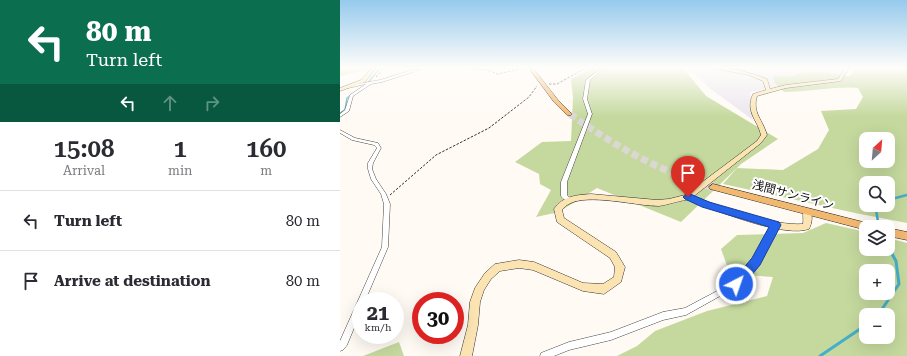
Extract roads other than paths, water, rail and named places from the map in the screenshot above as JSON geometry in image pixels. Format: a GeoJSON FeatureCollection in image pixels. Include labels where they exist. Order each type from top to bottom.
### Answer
{"type":"FeatureCollection","features":[{"type":"Feature","properties":{"kind":"main road"},"geometry":{"type":"LineString","coordinates":[[340,90],[355,85]]}},
{"type":"Feature","properties":{"kind":"main road"},"geometry":{"type":"LineString","coordinates":[[543,85],[556,101],[569,114]]}},
{"type":"Feature","properties":{"kind":"main road"},"geometry":{"type":"LineString","coordinates":[[766,85],[768,90]]}},
{"type":"Feature","properties":{"kind":"main road"},"geometry":{"type":"LineString","coordinates":[[466,356],[473,325],[475,302],[480,288],[488,276],[498,267],[519,264],[534,266],[583,287],[604,289],[618,279],[620,267],[613,255],[560,220],[558,209],[570,200],[587,197],[658,203],[675,201],[688,197],[759,142],[764,135],[764,130],[752,111],[754,95],[768,90],[806,85]]}},
{"type":"Feature","properties":{"kind":"main road","name":"浅間サンライン"},"geometry":{"type":"LineString","coordinates":[[713,187],[859,225]]}},
{"type":"Feature","properties":{"kind":"main road"},"geometry":{"type":"LineString","coordinates":[[688,197],[706,205],[775,225],[791,228],[806,227],[808,220],[807,212]]}},
{"type":"Feature","properties":{"kind":"main road"},"geometry":{"type":"LineString","coordinates":[[895,233],[907,236]]}},
{"type":"Feature","properties":{"kind":"street"},"geometry":{"type":"LineString","coordinates":[[348,87],[361,85]]}},
{"type":"Feature","properties":{"kind":"street"},"geometry":{"type":"LineString","coordinates":[[340,116],[347,111],[351,96],[368,85]]}},
{"type":"Feature","properties":{"kind":"street"},"geometry":{"type":"LineString","coordinates":[[570,200],[564,196],[564,182],[590,114],[586,99],[588,85]]}},
{"type":"Feature","properties":{"kind":"street"},"geometry":{"type":"LineString","coordinates":[[340,131],[354,138],[376,144],[379,148],[370,164],[370,170],[386,198],[385,247],[344,342],[340,347]]}},
{"type":"Feature","properties":{"kind":"street"},"geometry":{"type":"LineString","coordinates":[[544,356],[569,346],[611,336],[663,316],[686,311],[730,288],[736,284],[756,262],[775,225]]}},
{"type":"Feature","properties":{"kind":"waterway"},"geometry":{"type":"LineString","coordinates":[[340,113],[345,110],[347,98],[357,91]]}},
{"type":"Feature","properties":{"kind":"waterway"},"geometry":{"type":"LineString","coordinates":[[895,198],[907,195]]}},
{"type":"Feature","properties":{"kind":"waterway"},"geometry":{"type":"LineString","coordinates":[[876,212],[878,220]]}},
{"type":"Feature","properties":{"kind":"waterway"},"geometry":{"type":"LineString","coordinates":[[883,308],[899,284],[896,261],[893,256]]}},
{"type":"Feature","properties":{"kind":"waterway"},"geometry":{"type":"LineString","coordinates":[[820,356],[859,330]]}},
{"type":"Feature","properties":{"kind":"tunnel"},"geometry":{"type":"LineString","coordinates":[[570,114],[624,149],[652,164],[681,176]]}},
{"type":"Feature","properties":{"kind":"tunnel"},"geometry":{"type":"LineString","coordinates":[[679,175],[713,187]]}}]}
